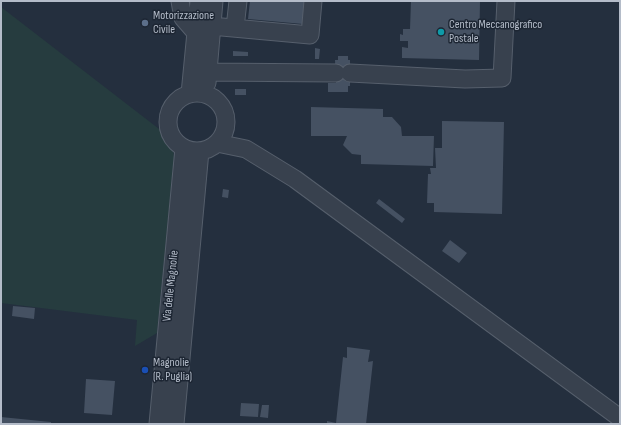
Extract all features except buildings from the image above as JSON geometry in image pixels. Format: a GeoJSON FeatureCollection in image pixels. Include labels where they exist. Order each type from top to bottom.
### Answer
{"type":"FeatureCollection","features":[{"type":"Feature","properties":{"kind":"street"},"geometry":{"type":"LineString","coordinates":[[180,1],[183,18],[203,30],[235,28],[310,35],[313,1]]}},
{"type":"Feature","properties":{"kind":"street"},"geometry":{"type":"LineString","coordinates":[[198,94],[207,72],[199,1]]}},
{"type":"Feature","properties":{"kind":"street"},"geometry":{"type":"LineString","coordinates":[[198,94],[203,30],[214,1]]}},
{"type":"Feature","properties":{"kind":"street"},"geometry":{"type":"LineString","coordinates":[[235,28],[238,1]]}},
{"type":"Feature","properties":{"kind":"street"},"geometry":{"type":"LineString","coordinates":[[207,72],[343,73],[465,79],[502,78],[506,1]]}},
{"type":"Feature","properties":{"kind":"street"},"geometry":{"type":"LineString","coordinates":[[198,94],[215,98],[226,114],[227,123],[225,133],[218,143],[212,147],[192,150],[178,144],[172,137],[168,120],[174,104],[180,98],[198,94]]}},
{"type":"Feature","properties":{"kind":"street"},"geometry":{"type":"LineString","coordinates":[[227,123],[246,149]]}},
{"type":"Feature","properties":{"kind":"street"},"geometry":{"type":"LineString","coordinates":[[218,143],[246,149],[295,179],[620,418]]}},
{"type":"Feature","properties":{"kind":"street","name":"Via delle Magnolie"},"geometry":{"type":"LineString","coordinates":[[158,424],[192,150]]}},
{"type":"Feature","properties":{"kind":"street","name":"Via delle Magnolie"},"geometry":{"type":"LineString","coordinates":[[175,424],[192,150]]}},
{"type":"Feature","properties":{"kind":"green space"},"geometry":{"type":"Polygon","coordinates":[[[1,7],[163,132],[173,148],[174,157],[157,333],[135,346],[137,320],[1,303],[1,7]]]}},
{"type":"Feature","properties":{"kind":"place","name":"Motorizzazione Civile"},"geometry":{"type":"Point","coordinates":[145,23]}},
{"type":"Feature","properties":{"kind":"place","name":"Centro Meccanografico Postale"},"geometry":{"type":"Point","coordinates":[441,32]}},
{"type":"Feature","properties":{"kind":"place","name":"Magnolie (R. Puglia)"},"geometry":{"type":"Point","coordinates":[145,370]}}]}
